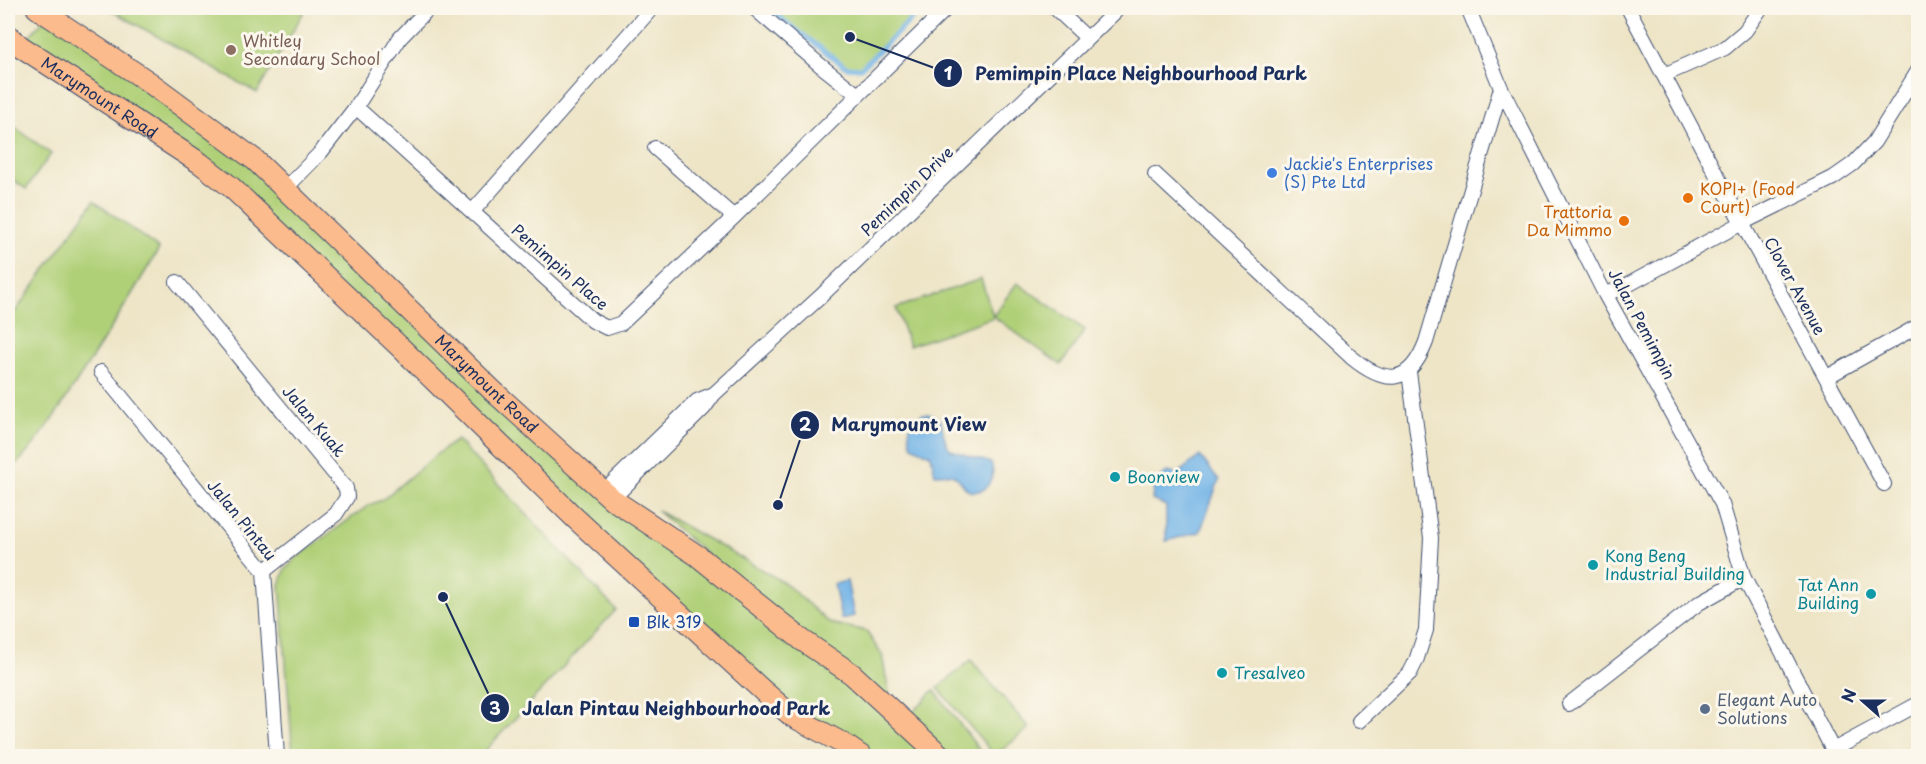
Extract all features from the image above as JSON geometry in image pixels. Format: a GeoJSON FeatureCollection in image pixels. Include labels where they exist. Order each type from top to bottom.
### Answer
{"type":"FeatureCollection","features":[{"type":"Feature","properties":{"kind":"main road","name":"Marymount Road"},"geometry":{"type":"LineString","coordinates":[[37,8],[149,82],[255,160],[493,391],[608,496],[698,555],[802,640],[852,674],[941,756]]}},
{"type":"Feature","properties":{"kind":"main road","name":"Marymount Road"},"geometry":{"type":"LineString","coordinates":[[8,35],[20,46],[200,163],[231,188],[401,348],[574,518],[762,690],[792,716],[861,756]]}},
{"type":"Feature","properties":{"kind":"street"},"geometry":{"type":"LineString","coordinates":[[286,188],[321,152],[356,107],[400,38],[429,8]]}},
{"type":"Feature","properties":{"kind":"street"},"geometry":{"type":"LineString","coordinates":[[472,212],[652,8]]}},
{"type":"Feature","properties":{"kind":"street"},"geometry":{"type":"LineString","coordinates":[[754,8],[858,95]]}},
{"type":"Feature","properties":{"kind":"street","name":"Pemimpin Place"},"geometry":{"type":"LineString","coordinates":[[356,107],[592,321],[607,328],[621,322],[734,217],[947,8]]}},
{"type":"Feature","properties":{"kind":"street"},"geometry":{"type":"LineString","coordinates":[[1055,8],[1088,38]]}},
{"type":"Feature","properties":{"kind":"street","name":"Pemimpin Drive"},"geometry":{"type":"LineString","coordinates":[[608,496],[697,400],[714,394],[820,297],[1119,8]]}},
{"type":"Feature","properties":{"kind":"street","name":"Jalan Pemimpin"},"geometry":{"type":"LineString","coordinates":[[1468,8],[1501,88],[1605,294],[1722,504],[1744,578],[1835,753],[1918,704]]}},
{"type":"Feature","properties":{"kind":"street","name":"Clover Avenue"},"geometry":{"type":"LineString","coordinates":[[1628,8],[1884,484]]}},
{"type":"Feature","properties":{"kind":"street"},"geometry":{"type":"LineString","coordinates":[[1664,75],[1725,48],[1745,31],[1761,8]]}},
{"type":"Feature","properties":{"kind":"street"},"geometry":{"type":"LineString","coordinates":[[1605,294],[1622,288],[1742,223],[1833,178],[1853,164],[1874,142],[1918,71]]}},
{"type":"Feature","properties":{"kind":"street"},"geometry":{"type":"LineString","coordinates":[[1155,174],[1354,360],[1380,375],[1397,376],[1409,372],[1426,342],[1501,88]]}},
{"type":"Feature","properties":{"kind":"street"},"geometry":{"type":"LineString","coordinates":[[655,148],[734,217]]}},
{"type":"Feature","properties":{"kind":"street","name":"Jalan Kuak"},"geometry":{"type":"LineString","coordinates":[[177,282],[346,488],[348,497],[336,514],[264,571]]}},
{"type":"Feature","properties":{"kind":"street"},"geometry":{"type":"LineString","coordinates":[[1827,377],[1918,326]]}},
{"type":"Feature","properties":{"kind":"street","name":"Jalan Pintau"},"geometry":{"type":"LineString","coordinates":[[100,372],[264,571],[277,756]]}},
{"type":"Feature","properties":{"kind":"street"},"geometry":{"type":"LineString","coordinates":[[1359,721],[1410,673],[1426,630],[1431,538],[1409,372]]}},
{"type":"Feature","properties":{"kind":"street"},"geometry":{"type":"LineString","coordinates":[[1569,704],[1699,603],[1744,578]]}},
{"type":"Feature","properties":{"kind":"green space","name":"Whitley Secondary School"},"geometry":{"type":"Polygon","coordinates":[[[107,8],[306,8],[257,93],[107,8]]]}},
{"type":"Feature","properties":{"kind":"green space"},"geometry":{"type":"Polygon","coordinates":[[[767,8],[923,8],[861,68],[846,67],[767,8]]]}},
{"type":"Feature","properties":{"kind":"green space"},"geometry":{"type":"Polygon","coordinates":[[[49,14],[221,135],[612,499],[730,575],[656,510],[785,583],[829,623],[866,631],[882,655],[890,698],[910,715],[934,690],[984,756],[861,756],[792,716],[231,187],[20,46],[49,14]]]}},
{"type":"Feature","properties":{"kind":"green space"},"geometry":{"type":"Polygon","coordinates":[[[8,122],[51,154],[26,189],[8,176],[8,122]]]}},
{"type":"Feature","properties":{"kind":"green space"},"geometry":{"type":"Polygon","coordinates":[[[94,201],[159,249],[50,422],[35,444],[8,472],[8,322],[94,201]]]}},
{"type":"Feature","properties":{"kind":"green space"},"geometry":{"type":"Polygon","coordinates":[[[981,279],[993,316],[1017,283],[1085,330],[1061,365],[994,317],[909,346],[896,308],[981,279]]]}},
{"type":"Feature","properties":{"kind":"green space"},"geometry":{"type":"Polygon","coordinates":[[[457,440],[616,610],[483,753],[470,756],[293,756],[280,585],[285,570],[295,559],[369,505],[382,500],[457,440]]]}},
{"type":"Feature","properties":{"kind":"green space"},"geometry":{"type":"Polygon","coordinates":[[[971,660],[1029,728],[995,756],[938,688],[971,660]]]}},
{"type":"Feature","properties":{"kind":"water"},"geometry":{"type":"Polygon","coordinates":[[[923,414],[937,417],[951,450],[991,463],[992,478],[983,490],[969,491],[953,475],[935,474],[931,455],[912,446],[909,436],[910,427],[923,414]]]}},
{"type":"Feature","properties":{"kind":"water"},"geometry":{"type":"Polygon","coordinates":[[[1200,456],[1219,480],[1200,532],[1166,541],[1166,506],[1152,500],[1154,487],[1167,472],[1177,474],[1200,456]]]}},
{"type":"Feature","properties":{"kind":"water"},"geometry":{"type":"Polygon","coordinates":[[[847,581],[854,616],[841,619],[834,584],[847,581]]]}},
{"type":"Feature","properties":{"kind":"waterway"},"geometry":{"type":"LineString","coordinates":[[767,8],[846,67],[861,68],[923,8]]}},
{"type":"Feature","properties":{"kind":"place","name":"Pemimpin Place Neighbourhood Park"},"geometry":{"type":"Point","coordinates":[850,37]}},
{"type":"Feature","properties":{"kind":"place","name":"Whitley Secondary School"},"geometry":{"type":"Point","coordinates":[231,50]}},
{"type":"Feature","properties":{"kind":"place","name":"Jackie's Enterprises (S) Pte Ltd"},"geometry":{"type":"Point","coordinates":[1272,173]}},
{"type":"Feature","properties":{"kind":"place","name":"KOPI+ (Food Court)"},"geometry":{"type":"Point","coordinates":[1688,198]}},
{"type":"Feature","properties":{"kind":"place","name":"Trattoria Da Mimmo"},"geometry":{"type":"Point","coordinates":[1624,221]}},
{"type":"Feature","properties":{"kind":"place","name":"Boonview"},"geometry":{"type":"Point","coordinates":[1115,477]}},
{"type":"Feature","properties":{"kind":"place","name":"Marymount View"},"geometry":{"type":"Point","coordinates":[778,505]}},
{"type":"Feature","properties":{"kind":"place","name":"Kong Beng Industrial Building"},"geometry":{"type":"Point","coordinates":[1593,565]}},
{"type":"Feature","properties":{"kind":"place","name":"Tat Ann Building"},"geometry":{"type":"Point","coordinates":[1871,594]}},
{"type":"Feature","properties":{"kind":"place","name":"Jalan Pintau Neighbourhood Park"},"geometry":{"type":"Point","coordinates":[443,597]}},
{"type":"Feature","properties":{"kind":"place","name":"Blk 319"},"geometry":{"type":"Point","coordinates":[634,622]}},
{"type":"Feature","properties":{"kind":"place","name":"Tresalveo"},"geometry":{"type":"Point","coordinates":[1222,673]}},
{"type":"Feature","properties":{"kind":"place","name":"Elegant Auto Solutions"},"geometry":{"type":"Point","coordinates":[1705,709]}}]}
